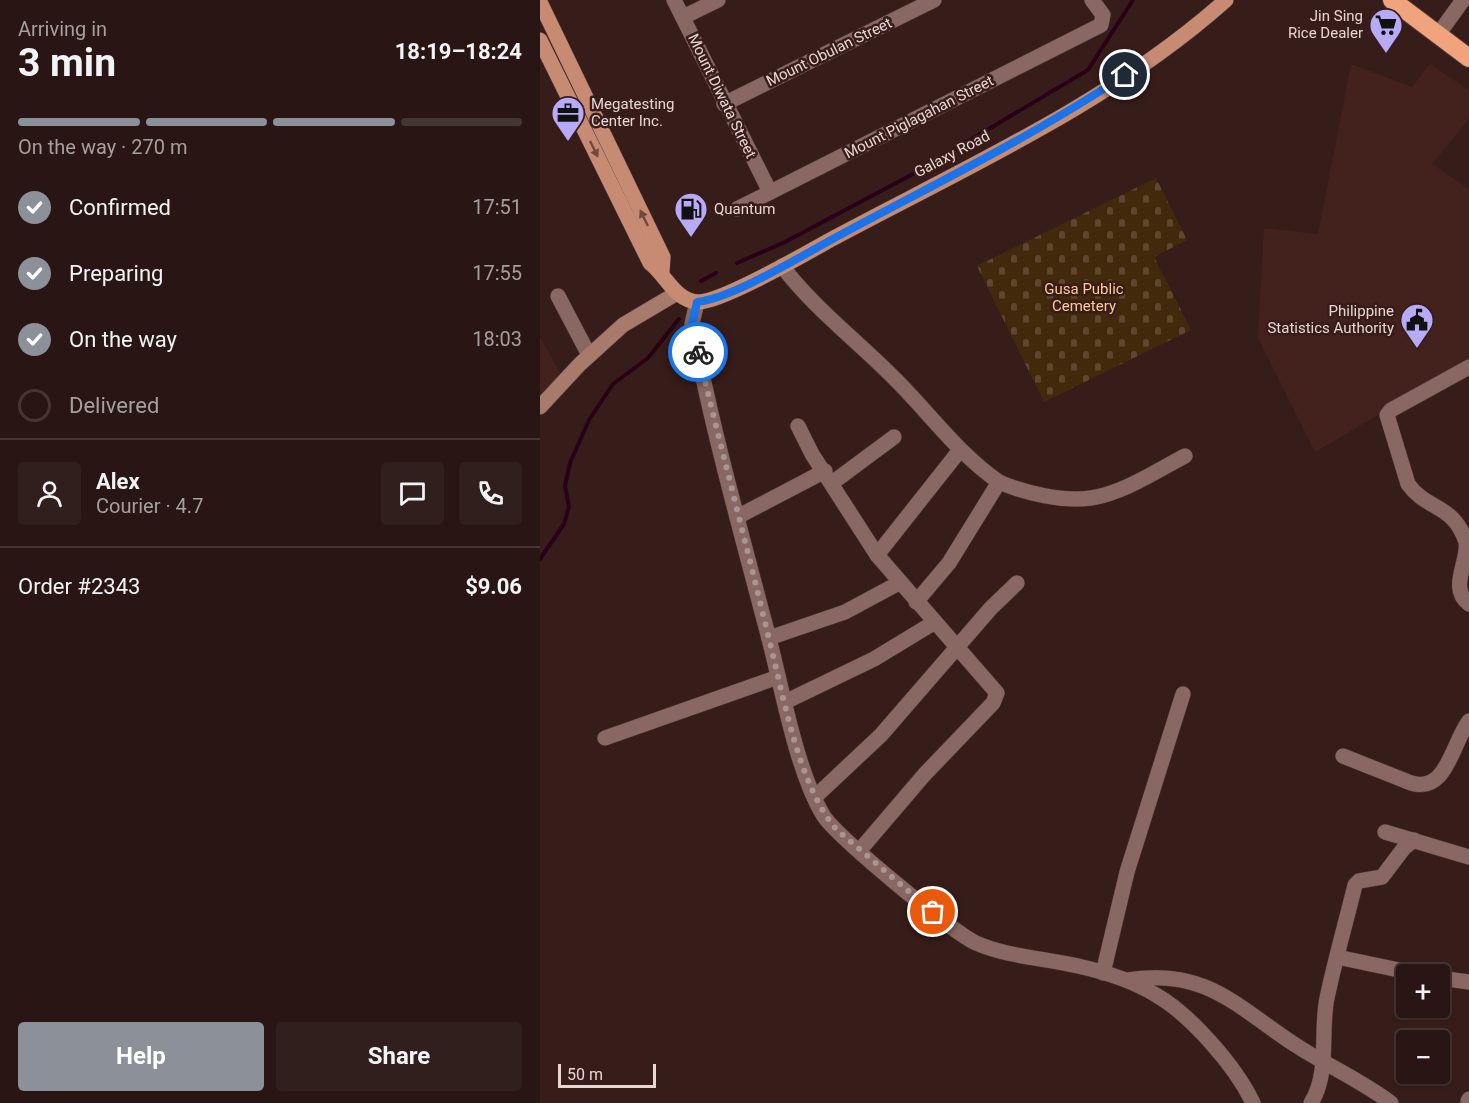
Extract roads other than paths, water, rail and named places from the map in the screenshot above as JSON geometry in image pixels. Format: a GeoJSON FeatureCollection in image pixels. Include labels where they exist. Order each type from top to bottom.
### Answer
{"type":"FeatureCollection","features":[{"type":"Feature","properties":{"kind":"highway"},"geometry":{"type":"LineString","coordinates":[[1392,0],[1469,58]]}},
{"type":"Feature","properties":{"kind":"main road","name":"Galaxy Road"},"geometry":{"type":"LineString","coordinates":[[697,302],[717,297],[782,266],[1071,111],[1173,42],[1226,0]]}},
{"type":"Feature","properties":{"kind":"main road"},"geometry":{"type":"LineString","coordinates":[[540,2],[545,26],[663,257],[662,272]]}},
{"type":"Feature","properties":{"kind":"main road"},"geometry":{"type":"LineString","coordinates":[[540,40],[650,263],[662,272],[677,293],[697,302]]}},
{"type":"Feature","properties":{"kind":"main road"},"geometry":{"type":"LineString","coordinates":[[540,407],[589,355],[623,325],[677,293]]}},
{"type":"Feature","properties":{"kind":"street","name":"Mount Diwata Street"},"geometry":{"type":"LineString","coordinates":[[674,0],[770,192]]}},
{"type":"Feature","properties":{"kind":"street"},"geometry":{"type":"LineString","coordinates":[[683,17],[718,0]]}},
{"type":"Feature","properties":{"kind":"street","name":"Mount Obulan Street"},"geometry":{"type":"LineString","coordinates":[[724,104],[934,0]]}},
{"type":"Feature","properties":{"kind":"street","name":"Mount Piglagahan Street"},"geometry":{"type":"LineString","coordinates":[[736,208],[1101,25],[1103,15],[1092,0]]}},
{"type":"Feature","properties":{"kind":"street"},"geometry":{"type":"LineString","coordinates":[[1437,36],[1463,0]]}},
{"type":"Feature","properties":{"kind":"street"},"geometry":{"type":"LineString","coordinates":[[782,266],[800,290],[894,378],[960,450],[999,482],[1020,491],[1045,496],[1090,498],[1141,479],[1185,456]]}},
{"type":"Feature","properties":{"kind":"street"},"geometry":{"type":"LineString","coordinates":[[558,296],[589,355]]}},
{"type":"Feature","properties":{"kind":"street"},"geometry":{"type":"LineString","coordinates":[[697,302],[692,324],[737,517],[785,702],[815,797],[824,816],[860,850],[946,923],[974,942],[997,950],[1103,972],[1128,980],[1158,996],[1175,1008],[1219,1053],[1253,1103]]}},
{"type":"Feature","properties":{"kind":"street"},"geometry":{"type":"LineString","coordinates":[[1469,367],[1391,410],[1387,415],[1408,484],[1414,493],[1447,511],[1463,533],[1467,546],[1460,590],[1461,598],[1469,604]]}},
{"type":"Feature","properties":{"kind":"street"},"geometry":{"type":"LineString","coordinates":[[798,426],[877,555],[899,584],[994,688],[997,698],[860,850]]}},
{"type":"Feature","properties":{"kind":"street"},"geometry":{"type":"LineString","coordinates":[[737,517],[828,477],[894,437]]}},
{"type":"Feature","properties":{"kind":"street"},"geometry":{"type":"LineString","coordinates":[[877,555],[960,450]]}},
{"type":"Feature","properties":{"kind":"street"},"geometry":{"type":"LineString","coordinates":[[916,602],[949,563],[999,482]]}},
{"type":"Feature","properties":{"kind":"street"},"geometry":{"type":"LineString","coordinates":[[815,797],[880,735],[1017,583]]}},
{"type":"Feature","properties":{"kind":"street"},"geometry":{"type":"LineString","coordinates":[[769,638],[845,612],[899,584]]}},
{"type":"Feature","properties":{"kind":"street"},"geometry":{"type":"LineString","coordinates":[[785,702],[874,659],[934,622]]}},
{"type":"Feature","properties":{"kind":"street"},"geometry":{"type":"LineString","coordinates":[[605,738],[778,677]]}},
{"type":"Feature","properties":{"kind":"street"},"geometry":{"type":"LineString","coordinates":[[1103,972],[1127,872],[1183,694]]}},
{"type":"Feature","properties":{"kind":"street"},"geometry":{"type":"LineString","coordinates":[[1343,756],[1411,783],[1429,785],[1440,776],[1469,721]]}},
{"type":"Feature","properties":{"kind":"street"},"geometry":{"type":"LineString","coordinates":[[1385,832],[1469,857]]}},
{"type":"Feature","properties":{"kind":"street"},"geometry":{"type":"LineString","coordinates":[[1311,1103],[1316,1092],[1322,1060],[1326,1000],[1355,885],[1359,881],[1382,877],[1404,848],[1414,840]]}},
{"type":"Feature","properties":{"kind":"street"},"geometry":{"type":"LineString","coordinates":[[1337,957],[1396,969]]}},
{"type":"Feature","properties":{"kind":"street"},"geometry":{"type":"LineString","coordinates":[[1128,980],[1155,976],[1196,984],[1249,1010],[1297,1046],[1392,1103]]}},
{"type":"Feature","properties":{"kind":"street"},"geometry":{"type":"LineString","coordinates":[[1450,979],[1469,982]]}},
{"type":"Feature","properties":{"kind":"waterway"},"geometry":{"type":"LineString","coordinates":[[737,263],[785,242],[913,174],[1088,70],[1133,0]]}},
{"type":"Feature","properties":{"kind":"waterway"},"geometry":{"type":"LineString","coordinates":[[701,281],[716,273]]}},
{"type":"Feature","properties":{"kind":"waterway"},"geometry":{"type":"LineString","coordinates":[[540,559],[564,524],[569,507],[565,486],[570,463],[589,420],[613,384],[648,358],[679,319]]}},
{"type":"Feature","properties":{"kind":"place","name":"Jin Sing Rice Dealer"},"geometry":{"type":"Point","coordinates":[1386,54]}},
{"type":"Feature","properties":{"kind":"place","name":"Megatesting Center Inc."},"geometry":{"type":"Point","coordinates":[568,142]}},
{"type":"Feature","properties":{"kind":"place","name":"Quantum"},"geometry":{"type":"Point","coordinates":[691,238]}},
{"type":"Feature","properties":{"kind":"place","name":"Philippine Statistics Authority"},"geometry":{"type":"Point","coordinates":[1417,349]}},
{"type":"Feature","properties":{"kind":"park label","name":"Gusa Public Cemetery"},"geometry":{"type":"Point","coordinates":[1084,298]}}]}
